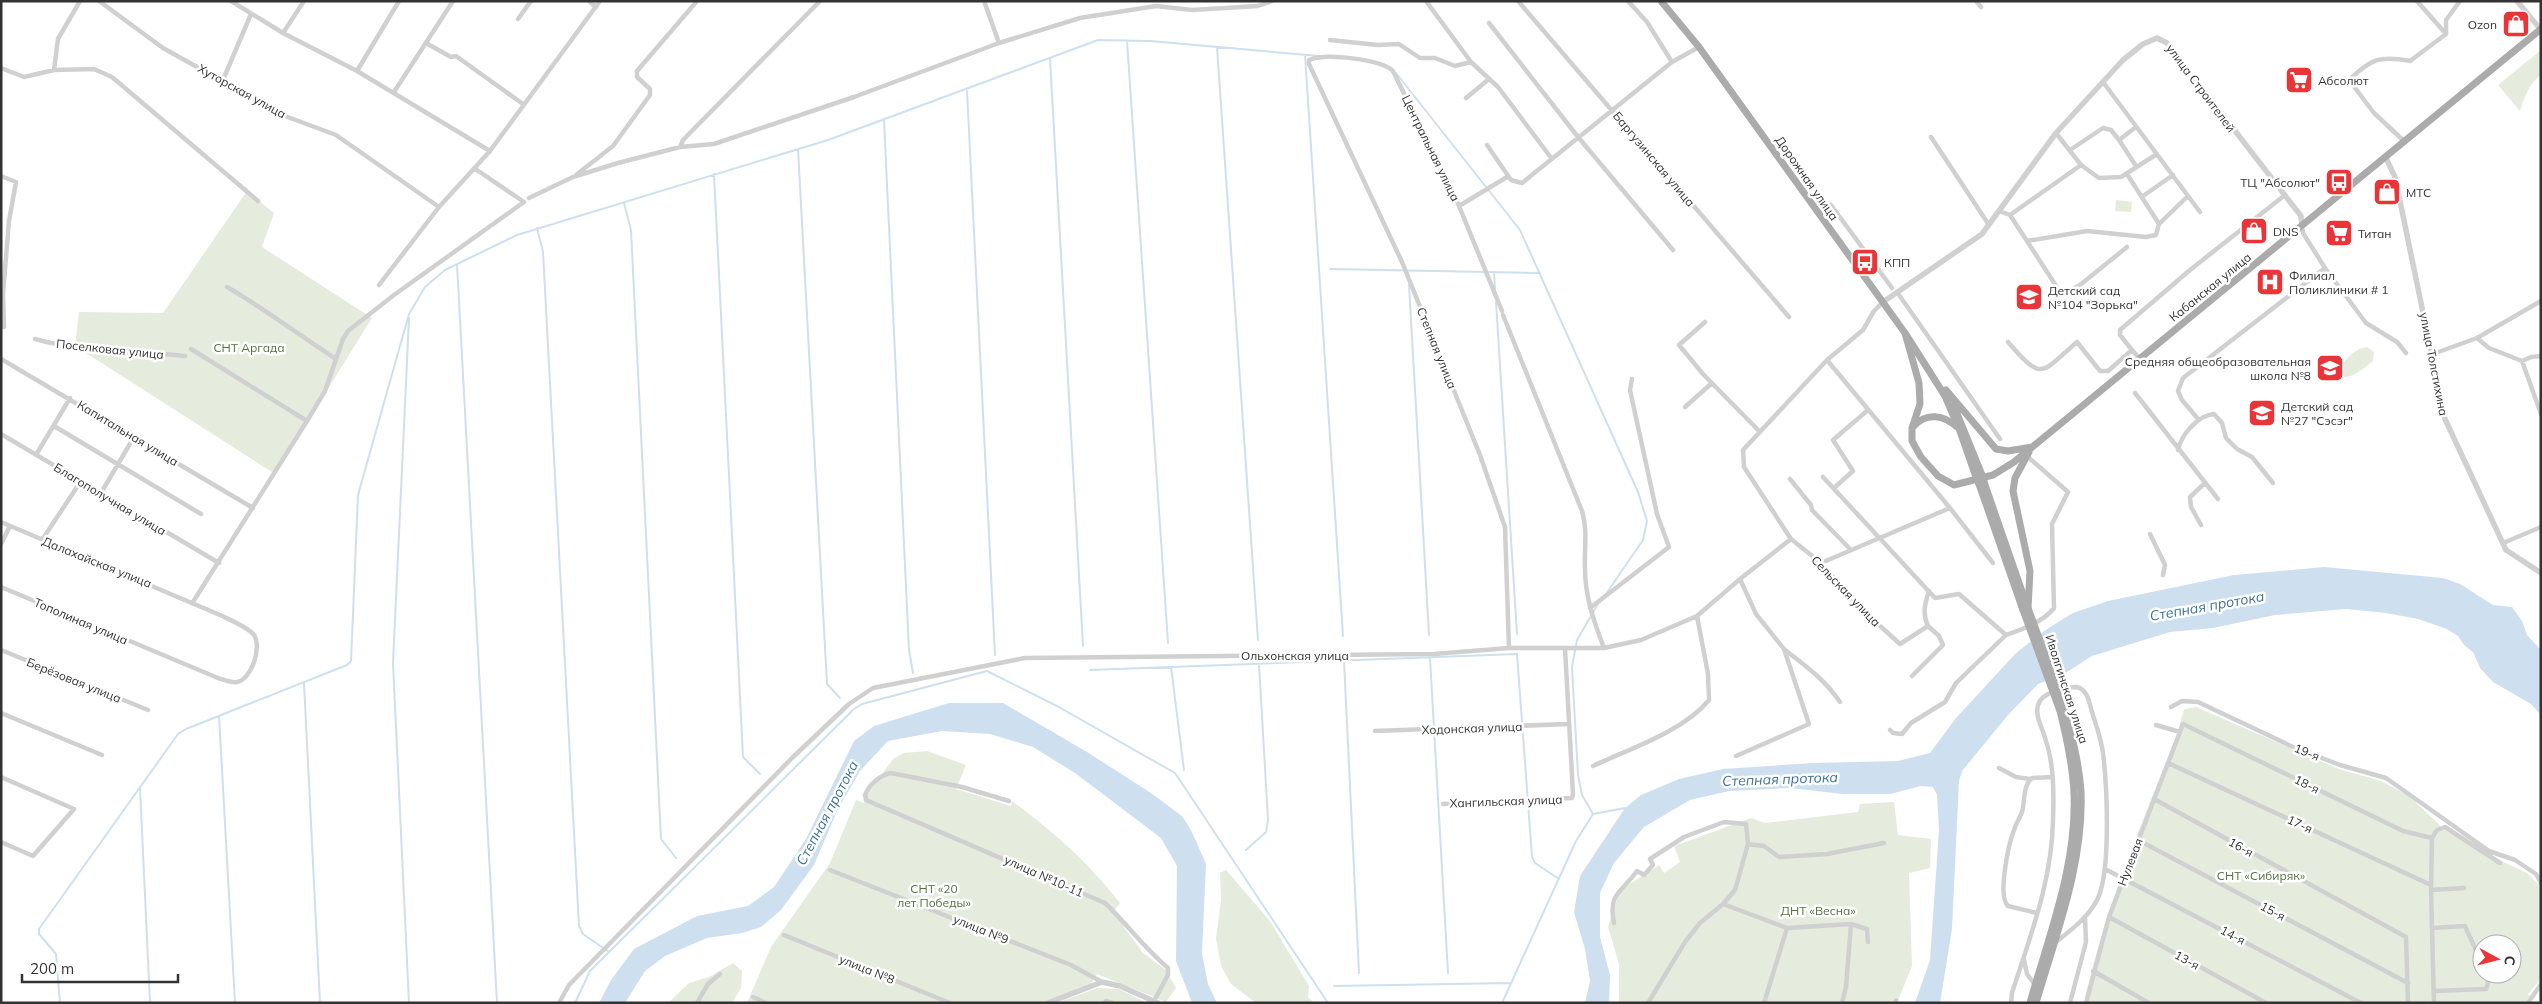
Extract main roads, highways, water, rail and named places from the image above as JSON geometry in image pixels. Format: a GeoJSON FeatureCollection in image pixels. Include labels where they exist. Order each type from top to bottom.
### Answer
{"type":"FeatureCollection","features":[{"type":"Feature","properties":{"kind":"main road","name":"Дорожная улица"},"geometry":{"type":"LineString","coordinates":[[1661,1],[1699,47],[1946,390],[1962,422],[1980,479]]}},
{"type":"Feature","properties":{"kind":"main road","name":"Кабанская улица"},"geometry":{"type":"LineString","coordinates":[[1912,428],[1912,441],[1921,457],[1938,476],[1954,485],[1993,475],[2014,462],[2541,30]]}},
{"type":"Feature","properties":{"kind":"main road"},"geometry":{"type":"LineString","coordinates":[[1905,333],[1919,382],[1920,404],[1912,428]]}},
{"type":"Feature","properties":{"kind":"main road","name":"Дорожная улица"},"geometry":{"type":"LineString","coordinates":[[1930,370],[1960,431],[1980,479]]}},
{"type":"Feature","properties":{"kind":"main road"},"geometry":{"type":"LineString","coordinates":[[1946,390],[1996,449],[2008,451],[2032,447]]}},
{"type":"Feature","properties":{"kind":"main road"},"geometry":{"type":"LineString","coordinates":[[1912,428],[1919,420],[1934,416],[1952,423],[1960,431]]}},
{"type":"Feature","properties":{"kind":"main road","name":"Кабанская улица"},"geometry":{"type":"LineString","coordinates":[[2025,609],[2030,571],[2013,491],[2015,478],[2032,447]]}},
{"type":"Feature","properties":{"kind":"main road","name":"Иволгинская улица"},"geometry":{"type":"LineString","coordinates":[[1980,479],[2074,743],[2080,780],[2081,812],[2074,867],[2036,1003]]}},
{"type":"Feature","properties":{"kind":"main road","name":"Иволгинская улица"},"geometry":{"type":"LineString","coordinates":[[2030,1003],[2066,874],[2074,818],[2073,781],[2062,710]]}},
{"type":"Feature","properties":{"kind":"water","name":"Степная протока"},"geometry":{"type":"Polygon","coordinates":[[[2324,567],[2443,578],[2460,584],[2493,605],[2512,607],[2522,621],[2527,635],[2541,650],[2541,715],[2531,704],[2493,682],[2480,668],[2473,652],[2464,645],[2458,636],[2447,629],[2418,619],[2386,613],[2346,609],[2275,615],[2213,628],[2170,632],[2092,656],[2064,674],[2038,684],[2008,715],[1962,771],[1959,781],[1952,929],[1940,1003],[1915,1003],[1930,960],[1939,830],[1937,795],[1933,787],[1921,786],[1890,794],[1843,794],[1790,788],[1729,791],[1690,800],[1644,827],[1614,863],[1600,893],[1600,937],[1610,975],[1609,1003],[1585,1003],[1590,981],[1585,949],[1574,912],[1580,876],[1625,808],[1641,795],[1679,779],[1723,769],[1813,763],[1898,761],[1930,753],[1956,718],[2016,653],[2047,629],[2073,613],[2108,601],[2234,575],[2324,567]]]}},
{"type":"Feature","properties":{"kind":"water","name":"Степная протока"},"geometry":{"type":"Polygon","coordinates":[[[949,703],[1003,703],[1087,752],[1151,793],[1182,816],[1192,832],[1206,864],[1202,953],[1208,984],[1217,1003],[1192,1003],[1176,961],[1177,866],[1161,838],[1075,773],[1033,747],[990,734],[942,731],[888,741],[860,771],[838,809],[814,865],[781,910],[761,927],[742,933],[707,938],[665,956],[645,971],[625,1003],[599,1003],[611,980],[634,949],[697,916],[748,906],[774,887],[806,839],[854,741],[874,726],[949,703]]]}},
{"type":"Feature","properties":{"kind":"waterway"},"geometry":{"type":"LineString","coordinates":[[60,1003],[56,954],[39,934],[39,929],[178,734],[186,729],[347,665],[351,661],[358,495],[409,314],[425,287],[445,270],[517,235],[828,140],[1098,40],[1150,41],[1319,56]]}},
{"type":"Feature","properties":{"kind":"waterway"},"geometry":{"type":"LineString","coordinates":[[1127,41],[1168,643]]}},
{"type":"Feature","properties":{"kind":"waterway"},"geometry":{"type":"LineString","coordinates":[[1217,47],[1258,640]]}},
{"type":"Feature","properties":{"kind":"waterway"},"geometry":{"type":"LineString","coordinates":[[1305,55],[1343,636]]}},
{"type":"Feature","properties":{"kind":"waterway"},"geometry":{"type":"LineString","coordinates":[[1050,59],[1083,646]]}},
{"type":"Feature","properties":{"kind":"waterway"},"geometry":{"type":"LineString","coordinates":[[1396,73],[1520,230],[1638,492],[1647,521],[1643,540],[1606,594]]}},
{"type":"Feature","properties":{"kind":"waterway"},"geometry":{"type":"LineString","coordinates":[[967,91],[995,655]]}},
{"type":"Feature","properties":{"kind":"waterway"},"geometry":{"type":"LineString","coordinates":[[884,121],[909,650],[913,673]]}},
{"type":"Feature","properties":{"kind":"waterway"},"geometry":{"type":"LineString","coordinates":[[798,149],[827,684],[840,698]]}},
{"type":"Feature","properties":{"kind":"waterway"},"geometry":{"type":"LineString","coordinates":[[714,174],[743,757],[760,774]]}},
{"type":"Feature","properties":{"kind":"waterway"},"geometry":{"type":"LineString","coordinates":[[624,203],[631,230],[661,839],[676,858]]}},
{"type":"Feature","properties":{"kind":"waterway"},"geometry":{"type":"LineString","coordinates":[[537,228],[543,252],[579,926],[583,934],[609,952]]}},
{"type":"Feature","properties":{"kind":"waterway"},"geometry":{"type":"LineString","coordinates":[[457,264],[497,1003]]}},
{"type":"Feature","properties":{"kind":"waterway"},"geometry":{"type":"LineString","coordinates":[[1330,269],[1540,273]]}},
{"type":"Feature","properties":{"kind":"waterway"},"geometry":{"type":"LineString","coordinates":[[1494,272],[1495,289]]}},
{"type":"Feature","properties":{"kind":"waterway"},"geometry":{"type":"LineString","coordinates":[[1409,285],[1429,635]]}},
{"type":"Feature","properties":{"kind":"waterway"},"geometry":{"type":"LineString","coordinates":[[1496,302],[1517,634]]}},
{"type":"Feature","properties":{"kind":"waterway"},"geometry":{"type":"LineString","coordinates":[[409,318],[393,663],[409,1003]]}},
{"type":"Feature","properties":{"kind":"waterway"},"geometry":{"type":"LineString","coordinates":[[1593,814],[1582,795],[1578,775],[1572,667],[1577,640],[1598,604]]}},
{"type":"Feature","properties":{"kind":"waterway"},"geometry":{"type":"LineString","coordinates":[[1090,670],[1517,654],[1532,857],[1535,863],[1559,879]]}},
{"type":"Feature","properties":{"kind":"waterway"},"geometry":{"type":"LineString","coordinates":[[1430,658],[1448,973]]}},
{"type":"Feature","properties":{"kind":"waterway"},"geometry":{"type":"LineString","coordinates":[[1344,661],[1359,973]]}},
{"type":"Feature","properties":{"kind":"waterway"},"geometry":{"type":"LineString","coordinates":[[1246,850],[1266,832],[1268,820],[1259,664]]}},
{"type":"Feature","properties":{"kind":"waterway"},"geometry":{"type":"LineString","coordinates":[[1171,667],[1184,770]]}},
{"type":"Feature","properties":{"kind":"waterway"},"geometry":{"type":"LineString","coordinates":[[575,1003],[590,971],[854,709],[862,704],[987,671],[1057,706],[1175,773],[1328,1003]]}},
{"type":"Feature","properties":{"kind":"waterway"},"geometry":{"type":"LineString","coordinates":[[304,683],[320,1003]]}},
{"type":"Feature","properties":{"kind":"waterway"},"geometry":{"type":"LineString","coordinates":[[219,716],[235,1003]]}},
{"type":"Feature","properties":{"kind":"waterway"},"geometry":{"type":"LineString","coordinates":[[140,788],[150,1003]]}},
{"type":"Feature","properties":{"kind":"waterway"},"geometry":{"type":"LineString","coordinates":[[1502,1003],[1576,841],[1593,814],[1625,808]]}},
{"type":"Feature","properties":{"kind":"waterway"},"geometry":{"type":"LineString","coordinates":[[1334,986],[1511,983]]}},
{"type":"Feature","properties":{"kind":"place","name":"Ozon"},"geometry":{"type":"Point","coordinates":[2516,24]}},
{"type":"Feature","properties":{"kind":"place","name":"Абсолют"},"geometry":{"type":"Point","coordinates":[2299,80]}},
{"type":"Feature","properties":{"kind":"place","name":"ТЦ \"Абсолют\""},"geometry":{"type":"Point","coordinates":[2339,182]}},
{"type":"Feature","properties":{"kind":"place","name":"МТС"},"geometry":{"type":"Point","coordinates":[2387,192]}},
{"type":"Feature","properties":{"kind":"place","name":"DNS"},"geometry":{"type":"Point","coordinates":[2254,231]}},
{"type":"Feature","properties":{"kind":"place","name":"Титан"},"geometry":{"type":"Point","coordinates":[2339,233]}},
{"type":"Feature","properties":{"kind":"place","name":"КПП"},"geometry":{"type":"Point","coordinates":[1865,262]}},
{"type":"Feature","properties":{"kind":"place","name":"Филиал Поликлиники # 1"},"geometry":{"type":"Point","coordinates":[2270,282]}},
{"type":"Feature","properties":{"kind":"place","name":"Детский сад №104 \"Зорька\""},"geometry":{"type":"Point","coordinates":[2029,297]}},
{"type":"Feature","properties":{"kind":"place","name":"Средняя общеобразовательная школа №8"},"geometry":{"type":"Point","coordinates":[2330,368]}},
{"type":"Feature","properties":{"kind":"place","name":"Детский сад №27 \"Сэсэг\""},"geometry":{"type":"Point","coordinates":[2262,413]}},
{"type":"Feature","properties":{"kind":"park label","name":"СНТ Аргада"},"geometry":{"type":"Point","coordinates":[249,347]}},
{"type":"Feature","properties":{"kind":"park label","name":"СНТ «Сибиряк»"},"geometry":{"type":"Point","coordinates":[2261,875]}},
{"type":"Feature","properties":{"kind":"park label","name":"СНТ «20 лет Победы»"},"geometry":{"type":"Point","coordinates":[934,895]}},
{"type":"Feature","properties":{"kind":"park label","name":"ДНТ «Весна»"},"geometry":{"type":"Point","coordinates":[1818,910]}}]}
